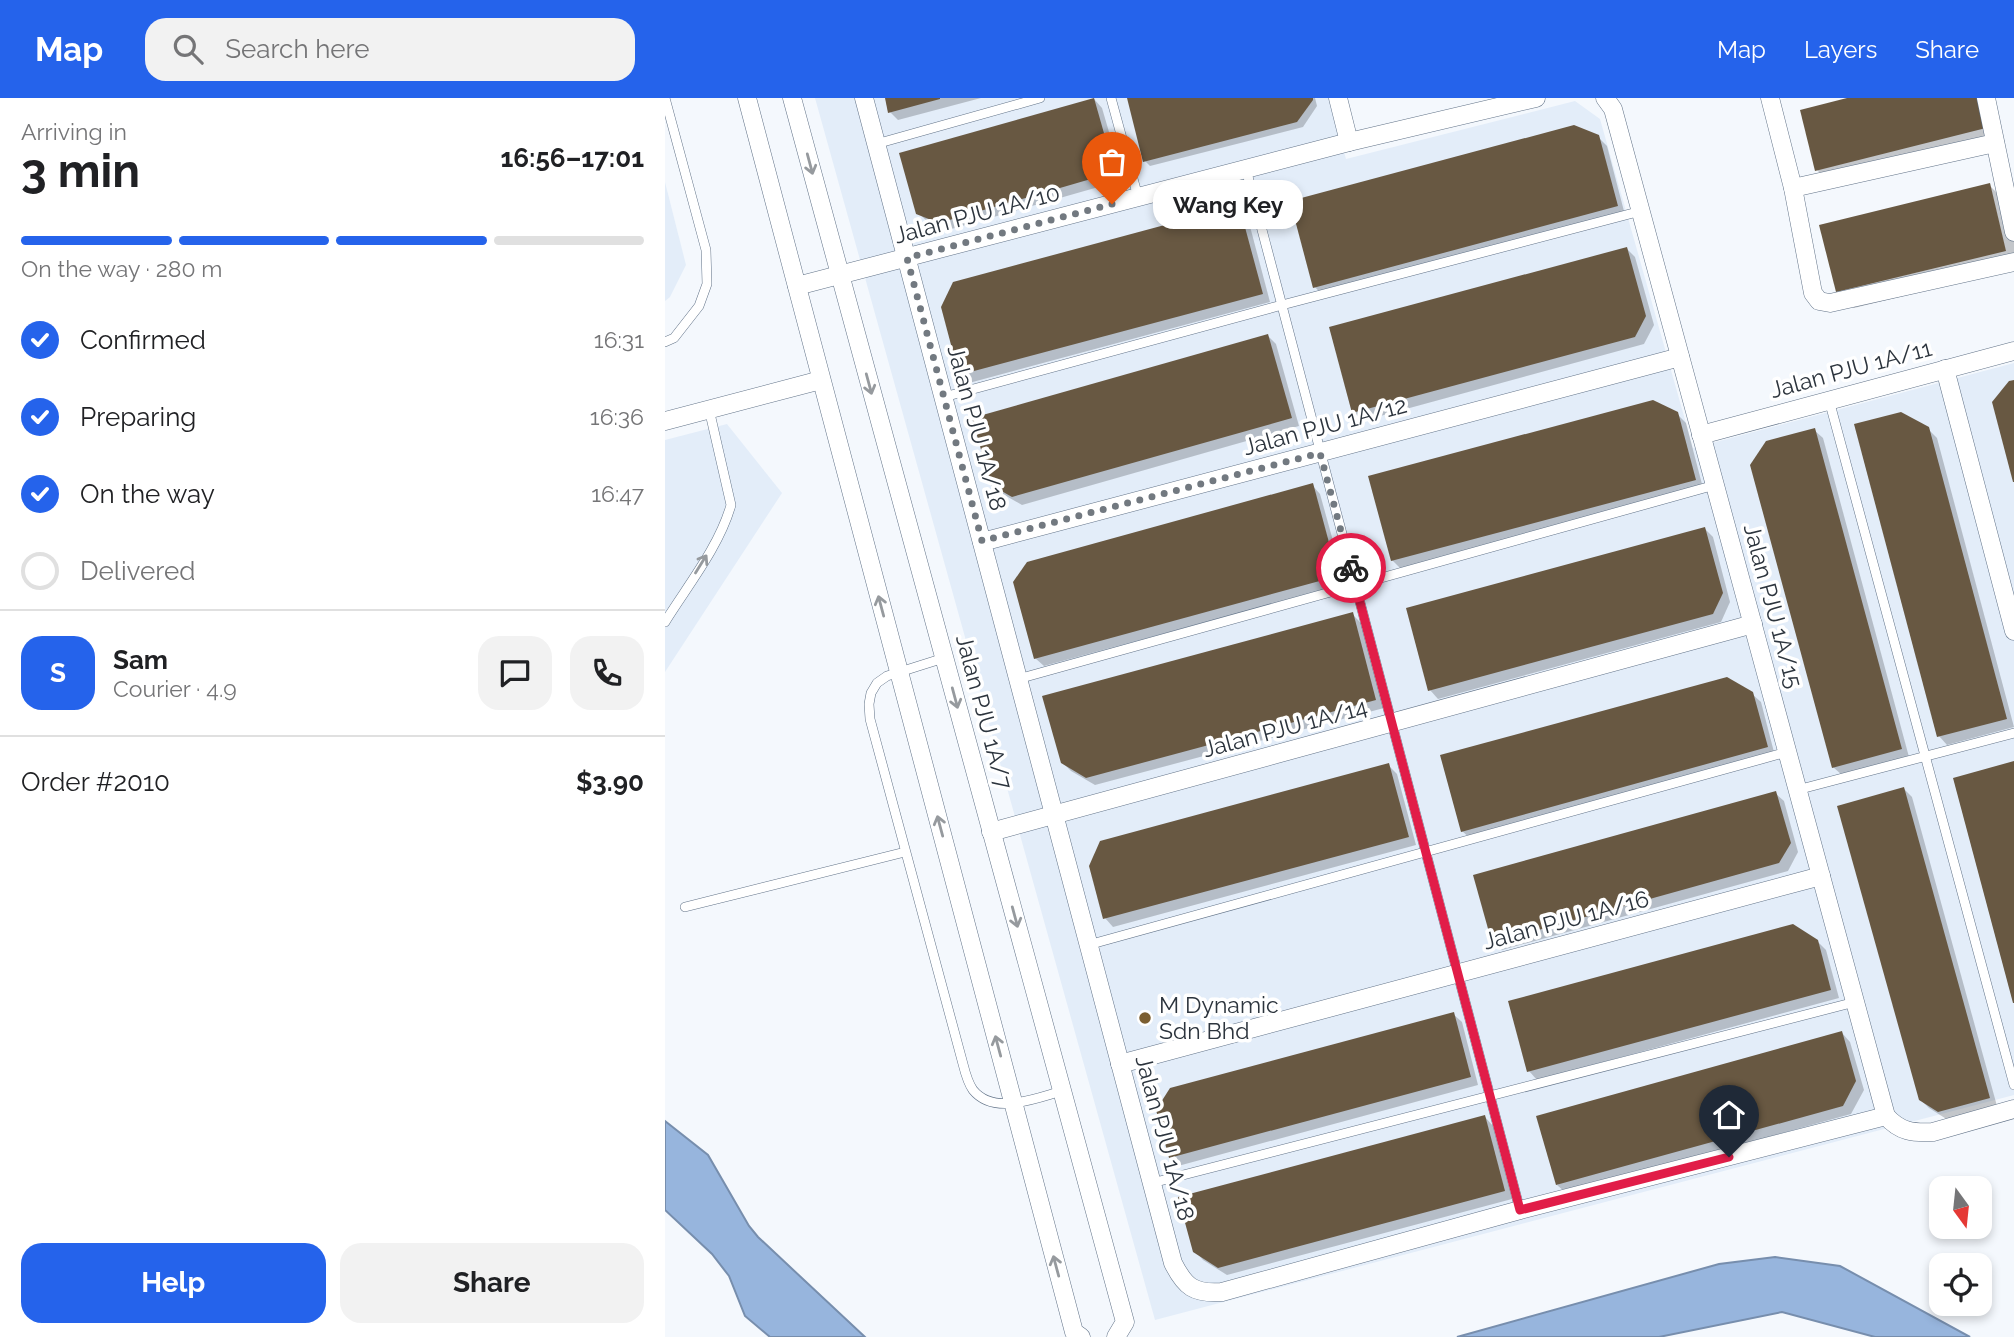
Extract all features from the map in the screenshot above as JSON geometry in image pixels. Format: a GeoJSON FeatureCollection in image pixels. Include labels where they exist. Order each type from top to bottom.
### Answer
{"type":"FeatureCollection","features":[{"type":"Feature","properties":{"kind":"street"},"geometry":{"type":"LineString","coordinates":[[747,98],[1074,1332],[1081,1337]]}},
{"type":"Feature","properties":{"kind":"street","name":"Jalan PJU 1A/7"},"geometry":{"type":"LineString","coordinates":[[792,98],[1125,1322],[1116,1337]]}},
{"type":"Feature","properties":{"kind":"street","name":"Jalan PJU 1A/18"},"geometry":{"type":"LineString","coordinates":[[864,98],[1173,1263],[1182,1281],[1207,1293],[1222,1292],[1520,1210],[1886,1116]]}},
{"type":"Feature","properties":{"kind":"street"},"geometry":{"type":"LineString","coordinates":[[1338,98],[1349,142]]}},
{"type":"Feature","properties":{"kind":"street","name":"Jalan PJU 1A/10"},"geometry":{"type":"LineString","coordinates":[[797,286],[1349,142],[1536,98]]}},
{"type":"Feature","properties":{"kind":"street"},"geometry":{"type":"LineString","coordinates":[[1770,98],[1793,188],[1812,293],[1819,301],[1830,303],[2014,262]]}},
{"type":"Feature","properties":{"kind":"street"},"geometry":{"type":"LineString","coordinates":[[1986,98],[2014,232]]}},
{"type":"Feature","properties":{"kind":"street","name":"Jalan PJU 1A/15"},"geometry":{"type":"LineString","coordinates":[[1609,104],[1641,211],[1886,1116]]}},
{"type":"Feature","properties":{"kind":"street"},"geometry":{"type":"LineString","coordinates":[[1793,188],[1995,143]]}},
{"type":"Feature","properties":{"kind":"street","name":"Jalan PJU 1A/11"},"geometry":{"type":"LineString","coordinates":[[1701,435],[2014,351]]}},
{"type":"Feature","properties":{"kind":"street","name":"Jalan PJU 1A/12"},"geometry":{"type":"LineString","coordinates":[[982,541],[1680,357]]}},
{"type":"Feature","properties":{"kind":"street"},"geometry":{"type":"LineString","coordinates":[[1945,369],[2014,631]]}},
{"type":"Feature","properties":{"kind":"street"},"geometry":{"type":"LineString","coordinates":[[665,421],[821,380]]}},
{"type":"Feature","properties":{"kind":"street","name":"Jalan PJU 1A/14"},"geometry":{"type":"LineString","coordinates":[[992,832],[1753,624]]}},
{"type":"Feature","properties":{"kind":"street","name":"Jalan PJU 1A/16"},"geometry":{"type":"LineString","coordinates":[[1120,1064],[1821,876]]}},
{"type":"Feature","properties":{"kind":"street"},"geometry":{"type":"LineString","coordinates":[[1886,1116],[1896,1127],[1922,1133],[2014,1109]]}},
{"type":"Feature","properties":{"kind":"lane"},"geometry":{"type":"LineString","coordinates":[[665,98],[667,114],[706,250],[707,284],[699,306],[674,338],[665,342]]}},
{"type":"Feature","properties":{"kind":"lane"},"geometry":{"type":"LineString","coordinates":[[876,144],[1040,98]]}},
{"type":"Feature","properties":{"kind":"lane"},"geometry":{"type":"LineString","coordinates":[[1111,98],[1138,197]]}},
{"type":"Feature","properties":{"kind":"lane"},"geometry":{"type":"LineString","coordinates":[[1245,169],[1520,1210]]}},
{"type":"Feature","properties":{"kind":"lane"},"geometry":{"type":"LineString","coordinates":[[944,397],[1641,211]]}},
{"type":"Feature","properties":{"kind":"lane"},"geometry":{"type":"LineString","coordinates":[[1829,400],[2014,1085]]}},
{"type":"Feature","properties":{"kind":"lane"},"geometry":{"type":"LineString","coordinates":[[665,622],[713,545],[731,505],[709,409]]}},
{"type":"Feature","properties":{"kind":"lane"},"geometry":{"type":"LineString","coordinates":[[1018,679],[1715,485]]}},
{"type":"Feature","properties":{"kind":"lane"},"geometry":{"type":"LineString","coordinates":[[944,658],[899,671],[877,684],[871,693],[870,719],[905,852],[972,1089],[983,1098],[1014,1104],[1062,1091]]}},
{"type":"Feature","properties":{"kind":"lane"},"geometry":{"type":"LineString","coordinates":[[1797,790],[2014,733]]}},
{"type":"Feature","properties":{"kind":"lane"},"geometry":{"type":"LineString","coordinates":[[1089,945],[1787,752]]}},
{"type":"Feature","properties":{"kind":"lane"},"geometry":{"type":"LineString","coordinates":[[685,907],[905,852]]}},
{"type":"Feature","properties":{"kind":"lane"},"geometry":{"type":"LineString","coordinates":[[1152,1184],[1855,1002]]}},
{"type":"Feature","properties":{"kind":"shaded area"},"geometry":{"type":"Polygon","coordinates":[[[815,98],[1329,98],[1346,159],[1575,101],[1600,119],[1693,448],[2014,363],[2014,1095],[1155,1320],[815,98]]]}},
{"type":"Feature","properties":{"kind":"shaded area"},"geometry":{"type":"Polygon","coordinates":[[[665,182],[686,265],[670,297],[665,301],[665,182]]]}},
{"type":"Feature","properties":{"kind":"shaded area"},"geometry":{"type":"Polygon","coordinates":[[[727,424],[782,493],[665,672],[665,440],[727,424]]]}},
{"type":"Feature","properties":{"kind":"water"},"geometry":{"type":"Polygon","coordinates":[[[665,1121],[708,1155],[758,1237],[865,1337],[770,1337],[745,1316],[729,1276],[712,1254],[665,1210],[665,1121]]]}},
{"type":"Feature","properties":{"kind":"water"},"geometry":{"type":"Polygon","coordinates":[[[1775,1257],[1840,1266],[1970,1337],[1875,1337],[1782,1312],[1659,1337],[1457,1337],[1719,1264],[1775,1257]]]}},
{"type":"Feature","properties":{"kind":"building"},"geometry":{"type":"Polygon","coordinates":[[[885,98],[940,98],[940,99],[888,113],[885,98]]]}},
{"type":"Feature","properties":{"kind":"building"},"geometry":{"type":"Polygon","coordinates":[[[1094,98],[1115,172],[939,223],[916,214],[899,153],[1094,98]]]}},
{"type":"Feature","properties":{"kind":"building"},"geometry":{"type":"Polygon","coordinates":[[[1127,98],[1313,100],[1297,122],[1143,162],[1127,98]]]}},
{"type":"Feature","properties":{"kind":"building"},"geometry":{"type":"Polygon","coordinates":[[[1847,98],[1979,98],[1986,128],[1815,171],[1800,110],[1847,98]]]}},
{"type":"Feature","properties":{"kind":"building"},"geometry":{"type":"Polygon","coordinates":[[[1574,125],[1599,135],[1618,206],[1313,288],[1290,201],[1574,125]]]}},
{"type":"Feature","properties":{"kind":"building"},"geometry":{"type":"Polygon","coordinates":[[[1990,183],[2006,251],[1836,292],[1819,225],[1990,183]]]}},
{"type":"Feature","properties":{"kind":"building"},"geometry":{"type":"Polygon","coordinates":[[[1239,205],[1263,294],[959,375],[941,307],[953,282],[1239,205]]]}},
{"type":"Feature","properties":{"kind":"building"},"geometry":{"type":"Polygon","coordinates":[[[1627,247],[1646,316],[1635,337],[1352,413],[1329,327],[1627,247]]]}},
{"type":"Feature","properties":{"kind":"building"},"geometry":{"type":"Polygon","coordinates":[[[1268,334],[1292,418],[1012,497],[991,485],[972,418],[1268,334]]]}},
{"type":"Feature","properties":{"kind":"building"},"geometry":{"type":"Polygon","coordinates":[[[2014,380],[2013,482],[1992,402],[2009,381],[2014,380]]]}},
{"type":"Feature","properties":{"kind":"building"},"geometry":{"type":"Polygon","coordinates":[[[1653,400],[1678,412],[1696,480],[1391,561],[1368,476],[1653,400]]]}},
{"type":"Feature","properties":{"kind":"building"},"geometry":{"type":"Polygon","coordinates":[[[1901,412],[1929,427],[2007,719],[1937,737],[1854,424],[1901,412]]]}},
{"type":"Feature","properties":{"kind":"building"},"geometry":{"type":"Polygon","coordinates":[[[1815,428],[1902,749],[1832,768],[1750,465],[1766,441],[1815,428]]]}},
{"type":"Feature","properties":{"kind":"building"},"geometry":{"type":"Polygon","coordinates":[[[1313,483],[1338,576],[1034,659],[1013,582],[1027,562],[1313,483]]]}},
{"type":"Feature","properties":{"kind":"building"},"geometry":{"type":"Polygon","coordinates":[[[1705,527],[1723,593],[1713,614],[1428,691],[1406,608],[1705,527]]]}},
{"type":"Feature","properties":{"kind":"building"},"geometry":{"type":"Polygon","coordinates":[[[1353,612],[1376,700],[1086,778],[1061,763],[1042,696],[1353,612]]]}},
{"type":"Feature","properties":{"kind":"building"},"geometry":{"type":"Polygon","coordinates":[[[1727,677],[1753,692],[1768,747],[1461,832],[1440,755],[1727,677]]]}},
{"type":"Feature","properties":{"kind":"building"},"geometry":{"type":"Polygon","coordinates":[[[2014,761],[2014,1003],[2013,1003],[1953,778],[2014,761]]]}},
{"type":"Feature","properties":{"kind":"building"},"geometry":{"type":"Polygon","coordinates":[[[1389,763],[1409,837],[1103,919],[1089,866],[1100,841],[1389,763]]]}},
{"type":"Feature","properties":{"kind":"building"},"geometry":{"type":"Polygon","coordinates":[[[1904,787],[1990,1098],[1938,1112],[1919,1100],[1837,806],[1904,787]]]}},
{"type":"Feature","properties":{"kind":"building"},"geometry":{"type":"Polygon","coordinates":[[[1776,791],[1791,843],[1779,863],[1492,943],[1473,875],[1776,791]]]}},
{"type":"Feature","properties":{"kind":"building"},"geometry":{"type":"Polygon","coordinates":[[[1793,924],[1818,940],[1831,990],[1527,1072],[1508,1001],[1793,924]]]}},
{"type":"Feature","properties":{"kind":"building"},"geometry":{"type":"Polygon","coordinates":[[[1454,1012],[1471,1077],[1169,1158],[1156,1110],[1170,1088],[1454,1012]]]}},
{"type":"Feature","properties":{"kind":"building"},"geometry":{"type":"Polygon","coordinates":[[[1842,1031],[1856,1081],[1843,1106],[1556,1185],[1536,1116],[1842,1031]]]}},
{"type":"Feature","properties":{"kind":"building"},"geometry":{"type":"Polygon","coordinates":[[[1485,1115],[1505,1191],[1218,1268],[1193,1252],[1178,1197],[1485,1115]]]}},
{"type":"Feature","properties":{"kind":"way so far"},"geometry":{"type":"LineString","coordinates":[[1112,204],[907,258],[982,541],[1320,453],[1351,568]]}},
{"type":"Feature","properties":{"kind":"place","name":"Wang Key"},"geometry":{"type":"Point","coordinates":[1112,204]}},
{"type":"Feature","properties":{"kind":"place","name":"M Dynamic Sdn Bhd"},"geometry":{"type":"Point","coordinates":[1145,1018]}},
{"type":"Feature","properties":{"kind":"route"},"geometry":{"type":"LineString","coordinates":[[1351,568],[1520,1210],[1729,1157]]}}]}
